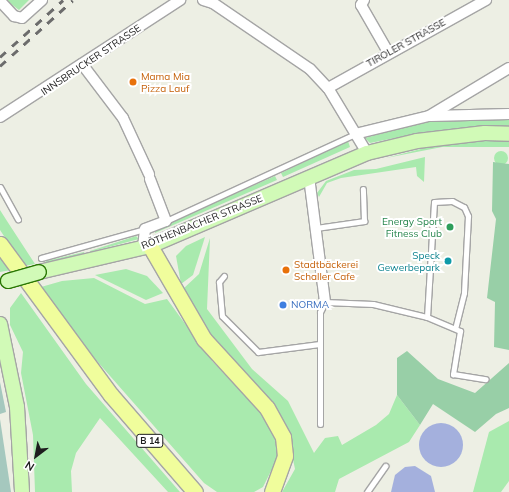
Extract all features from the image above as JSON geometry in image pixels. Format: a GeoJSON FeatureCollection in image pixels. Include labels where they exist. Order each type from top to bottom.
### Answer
{"type":"FeatureCollection","features":[{"type":"Feature","properties":{"kind":"main road","name":"RÖTHENBACHER STRASSE"},"geometry":{"type":"LineString","coordinates":[[4,282],[38,272],[146,247],[367,153],[417,141],[485,133],[509,134]]}},
{"type":"Feature","properties":{"kind":"main road","name":"B 14"},"geometry":{"type":"LineString","coordinates":[[0,244],[111,395],[192,489]]}},
{"type":"Feature","properties":{"kind":"main road"},"geometry":{"type":"LineString","coordinates":[[146,247],[204,339],[276,423],[285,445],[282,466],[272,492]]}},
{"type":"Feature","properties":{"kind":"main road"},"geometry":{"type":"LineString","coordinates":[[0,324],[17,407],[22,492]]}},
{"type":"Feature","properties":{"kind":"main road"},"geometry":{"type":"LineString","coordinates":[[261,492],[282,466]]}},
{"type":"Feature","properties":{"kind":"main road"},"geometry":{"type":"LineString","coordinates":[[192,489],[206,492]]}},
{"type":"Feature","properties":{"kind":"street"},"geometry":{"type":"LineString","coordinates":[[0,1],[14,16],[22,18],[42,0]]}},
{"type":"Feature","properties":{"kind":"street","name":"INNSBRUCKER STRASSE"},"geometry":{"type":"LineString","coordinates":[[0,117],[180,0]]}},
{"type":"Feature","properties":{"kind":"street"},"geometry":{"type":"LineString","coordinates":[[364,0],[361,5],[388,52]]}},
{"type":"Feature","properties":{"kind":"street","name":"TIROLER STRASSE"},"geometry":{"type":"LineString","coordinates":[[328,88],[388,52],[486,0]]}},
{"type":"Feature","properties":{"kind":"street"},"geometry":{"type":"LineString","coordinates":[[210,1],[292,54],[328,88],[367,153]]}},
{"type":"Feature","properties":{"kind":"street"},"geometry":{"type":"LineString","coordinates":[[82,64],[123,118],[150,177],[166,221],[145,229],[146,247]]}},
{"type":"Feature","properties":{"kind":"street"},"geometry":{"type":"LineString","coordinates":[[429,116],[509,68]]}},
{"type":"Feature","properties":{"kind":"street"},"geometry":{"type":"LineString","coordinates":[[355,134],[429,116],[509,114]]}},
{"type":"Feature","properties":{"kind":"street"},"geometry":{"type":"LineString","coordinates":[[309,177],[325,302]]}},
{"type":"Feature","properties":{"kind":"lane"},"geometry":{"type":"LineString","coordinates":[[166,221],[355,134]]}},
{"type":"Feature","properties":{"kind":"lane"},"geometry":{"type":"LineString","coordinates":[[0,187],[18,219]]}},
{"type":"Feature","properties":{"kind":"lane"},"geometry":{"type":"LineString","coordinates":[[316,228],[364,221],[364,189]]}},
{"type":"Feature","properties":{"kind":"lane"},"geometry":{"type":"LineString","coordinates":[[427,317],[434,202],[452,201],[464,207],[468,216],[464,293],[454,328]]}},
{"type":"Feature","properties":{"kind":"lane"},"geometry":{"type":"LineString","coordinates":[[41,258],[145,229]]}},
{"type":"Feature","properties":{"kind":"lane"},"geometry":{"type":"LineString","coordinates":[[224,276],[219,282],[222,316],[258,352],[319,344]]}},
{"type":"Feature","properties":{"kind":"lane"},"geometry":{"type":"LineString","coordinates":[[320,424],[320,312],[325,302],[373,304],[427,317],[454,328],[460,331],[453,374],[486,379]]}},
{"type":"Feature","properties":{"kind":"lane"},"geometry":{"type":"LineString","coordinates":[[367,492],[385,466]]}},
{"type":"Feature","properties":{"kind":"green space"},"geometry":{"type":"Polygon","coordinates":[[[6,0],[29,0],[19,10],[6,0]]]}},
{"type":"Feature","properties":{"kind":"green space"},"geometry":{"type":"Polygon","coordinates":[[[509,117],[509,126],[425,132],[370,143],[365,138],[427,121],[509,117]]]}},
{"type":"Feature","properties":{"kind":"green space"},"geometry":{"type":"Polygon","coordinates":[[[509,138],[509,147],[442,147],[386,158],[440,144],[509,138]]]}},
{"type":"Feature","properties":{"kind":"green space"},"geometry":{"type":"Polygon","coordinates":[[[348,141],[350,147],[283,177],[281,173],[348,141]]]}},
{"type":"Feature","properties":{"kind":"green space"},"geometry":{"type":"Polygon","coordinates":[[[501,151],[506,153],[508,158],[506,163],[501,165],[496,163],[494,158],[496,153],[501,151]]]}},
{"type":"Feature","properties":{"kind":"green space"},"geometry":{"type":"Polygon","coordinates":[[[425,157],[424,182],[417,176],[416,167],[341,178],[327,183],[319,197],[317,193],[326,181],[354,170],[376,169],[425,157]]]}},
{"type":"Feature","properties":{"kind":"green space"},"geometry":{"type":"Polygon","coordinates":[[[493,162],[509,164],[509,350],[494,347],[495,302],[487,298],[496,219],[492,211],[493,162]]]}},
{"type":"Feature","properties":{"kind":"green space"},"geometry":{"type":"Polygon","coordinates":[[[275,176],[277,180],[155,233],[155,229],[275,176]]]}},
{"type":"Feature","properties":{"kind":"green space"},"geometry":{"type":"Polygon","coordinates":[[[0,210],[35,264],[24,266],[0,230],[0,210]]]}},
{"type":"Feature","properties":{"kind":"green space"},"geometry":{"type":"Polygon","coordinates":[[[136,236],[139,239],[90,252],[90,251],[136,236]]]}},
{"type":"Feature","properties":{"kind":"green space"},"geometry":{"type":"Polygon","coordinates":[[[205,237],[193,275],[181,284],[176,256],[186,246],[205,237]]]}},
{"type":"Feature","properties":{"kind":"green space"},"geometry":{"type":"Polygon","coordinates":[[[210,238],[207,309],[252,369],[288,401],[314,453],[325,438],[338,436],[342,445],[376,425],[389,414],[397,395],[420,425],[409,442],[339,479],[335,492],[282,492],[295,469],[287,431],[209,337],[183,289],[199,274],[210,238]]]}},
{"type":"Feature","properties":{"kind":"green space"},"geometry":{"type":"Polygon","coordinates":[[[84,252],[85,254],[46,263],[46,261],[84,252]]]}},
{"type":"Feature","properties":{"kind":"green space"},"geometry":{"type":"Polygon","coordinates":[[[0,254],[11,270],[0,272],[0,254]]]}},
{"type":"Feature","properties":{"kind":"green space"},"geometry":{"type":"Polygon","coordinates":[[[126,269],[147,276],[163,293],[146,300],[95,275],[126,269]]]}},
{"type":"Feature","properties":{"kind":"green space"},"geometry":{"type":"Polygon","coordinates":[[[94,278],[145,304],[167,299],[213,362],[266,418],[277,440],[277,459],[263,487],[254,492],[217,492],[204,483],[96,360],[41,287],[62,281],[94,278]]]}},
{"type":"Feature","properties":{"kind":"green space"},"geometry":{"type":"Polygon","coordinates":[[[21,293],[86,384],[180,492],[168,492],[100,418],[76,453],[71,471],[72,492],[35,492],[33,435],[21,373],[23,352],[10,325],[10,308],[21,293]]]}},
{"type":"Feature","properties":{"kind":"green space"},"geometry":{"type":"Polygon","coordinates":[[[407,351],[438,379],[475,393],[509,363],[509,408],[496,414],[475,432],[433,404],[420,425],[397,395],[397,358],[407,351]]]}},
{"type":"Feature","properties":{"kind":"green space"},"geometry":{"type":"Polygon","coordinates":[[[509,421],[509,481],[501,492],[473,492],[489,432],[509,421]]]}},
{"type":"Feature","properties":{"kind":"shaded area"},"geometry":{"type":"Polygon","coordinates":[[[0,382],[6,412],[0,414],[0,382]]]}},
{"type":"Feature","properties":{"kind":"shaded area"},"geometry":{"type":"Polygon","coordinates":[[[0,419],[11,492],[0,492],[0,419]]]}},
{"type":"Feature","properties":{"kind":"water"},"geometry":{"type":"Polygon","coordinates":[[[437,423],[445,423],[457,429],[463,441],[463,449],[457,461],[445,467],[437,467],[425,461],[419,449],[419,441],[425,429],[437,423]]]}},
{"type":"Feature","properties":{"kind":"water"},"geometry":{"type":"Polygon","coordinates":[[[415,466],[431,476],[435,492],[391,492],[395,475],[405,467],[415,466]]]}},
{"type":"Feature","properties":{"kind":"railway"},"geometry":{"type":"LineString","coordinates":[[0,57],[63,0]]}},
{"type":"Feature","properties":{"kind":"railway"},"geometry":{"type":"LineString","coordinates":[[0,66],[73,0]]}},
{"type":"Feature","properties":{"kind":"place","name":"Mama Mia Pizza Lauf"},"geometry":{"type":"Point","coordinates":[133,82]}},
{"type":"Feature","properties":{"kind":"place","name":"Energy Sport Fitness Club"},"geometry":{"type":"Point","coordinates":[450,227]}},
{"type":"Feature","properties":{"kind":"place","name":"Speck Gewerbepark"},"geometry":{"type":"Point","coordinates":[448,261]}},
{"type":"Feature","properties":{"kind":"place","name":"Stadtbäckerei Schaller Cafe"},"geometry":{"type":"Point","coordinates":[286,270]}},
{"type":"Feature","properties":{"kind":"place","name":"NORMA"},"geometry":{"type":"Point","coordinates":[283,305]}}]}
